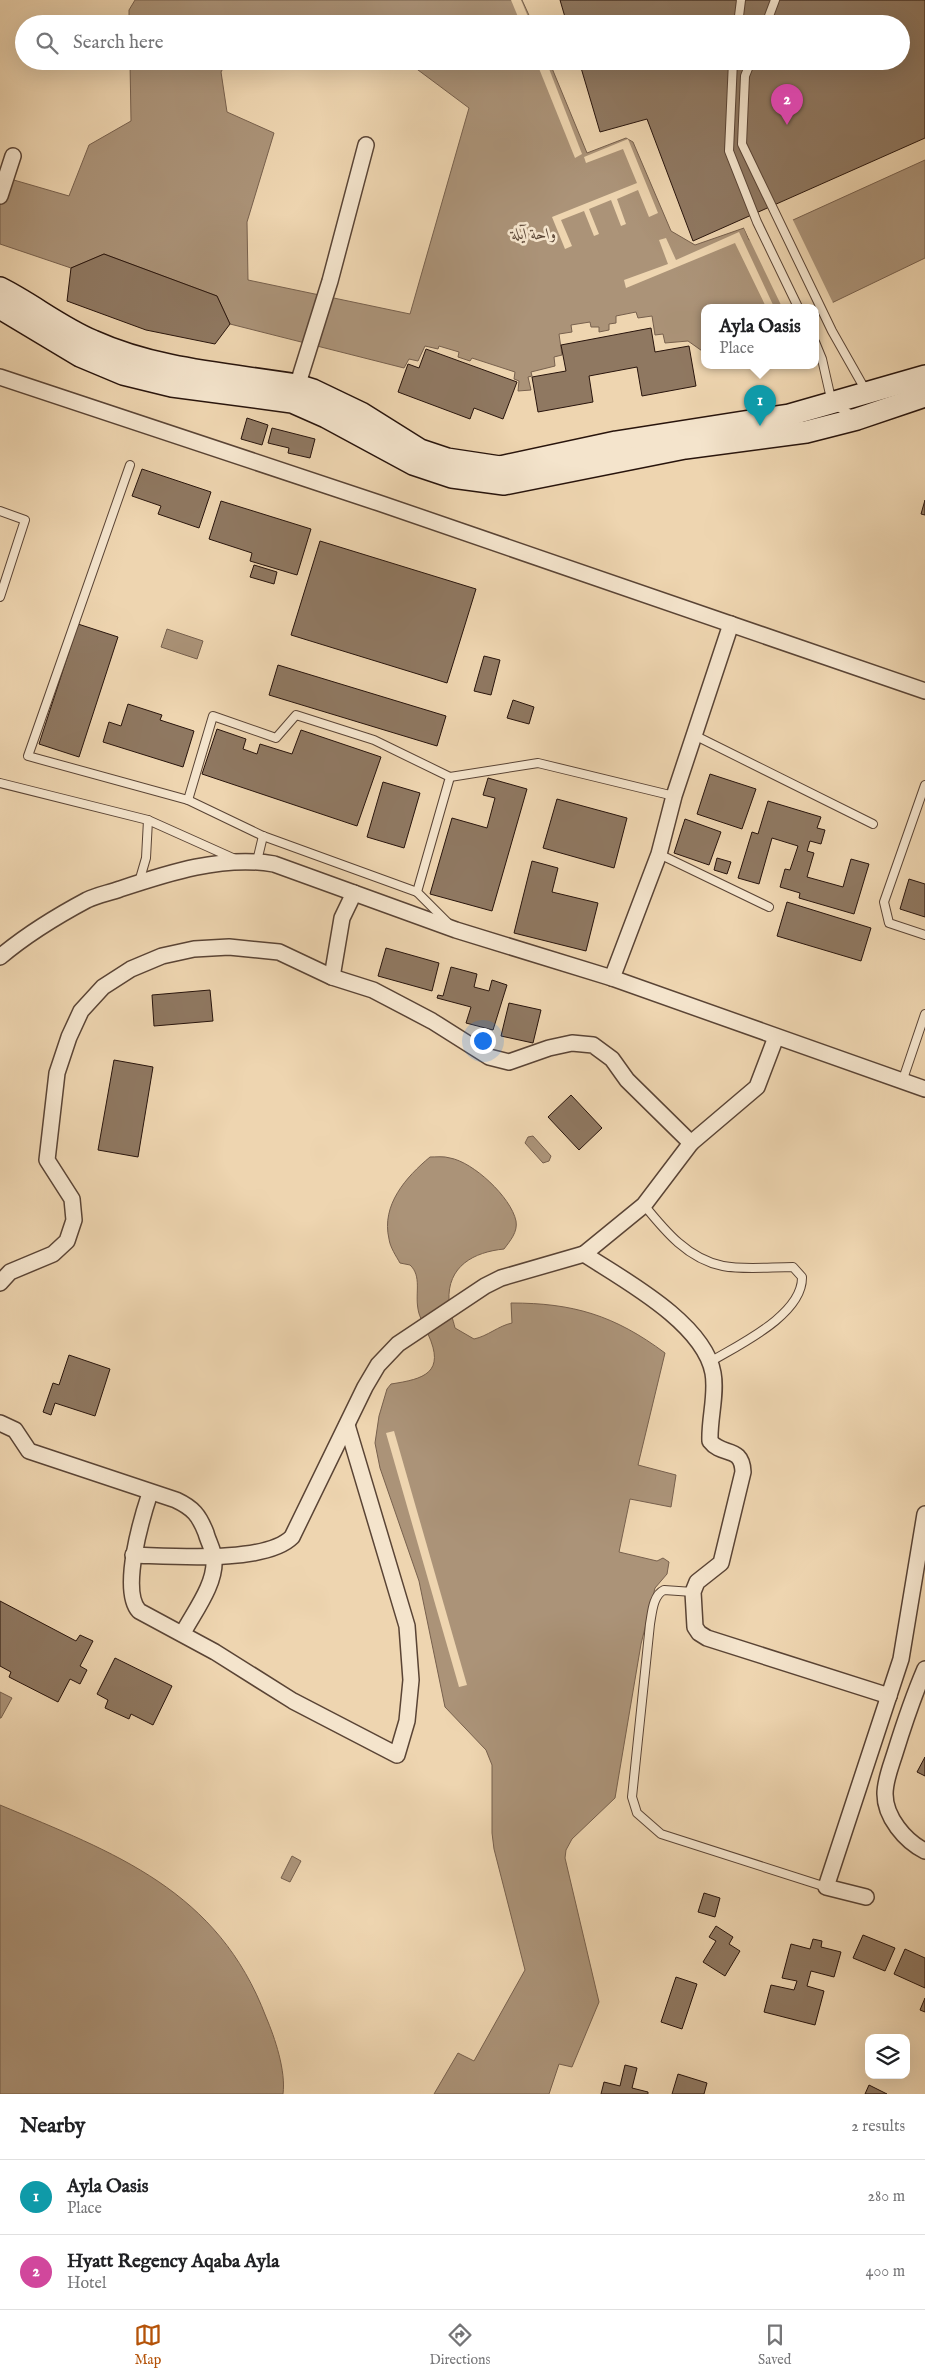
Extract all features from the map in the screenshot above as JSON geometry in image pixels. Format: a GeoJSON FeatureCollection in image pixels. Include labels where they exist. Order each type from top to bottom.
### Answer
{"type":"FeatureCollection","features":[{"type":"Feature","properties":{"kind":"street"},"geometry":{"type":"LineString","coordinates":[[295,393],[330,281],[366,145]]}},
{"type":"Feature","properties":{"kind":"street"},"geometry":{"type":"LineString","coordinates":[[0,196],[13,156]]}},
{"type":"Feature","properties":{"kind":"street"},"geometry":{"type":"LineString","coordinates":[[0,288],[80,335],[132,356],[295,393]]}},
{"type":"Feature","properties":{"kind":"street"},"geometry":{"type":"LineString","coordinates":[[0,308],[80,356],[123,374],[172,386],[295,393],[313,390],[361,413],[420,450],[447,458],[500,467],[616,442],[748,432],[806,432],[925,376]]}},
{"type":"Feature","properties":{"kind":"street"},"geometry":{"type":"LineString","coordinates":[[0,377],[370,500],[925,691]]}},
{"type":"Feature","properties":{"kind":"street"},"geometry":{"type":"LineString","coordinates":[[748,432],[789,415],[832,403],[862,406],[925,396]]}},
{"type":"Feature","properties":{"kind":"street"},"geometry":{"type":"LineString","coordinates":[[612,978],[658,854],[674,796],[731,624]]}},
{"type":"Feature","properties":{"kind":"street"},"geometry":{"type":"LineString","coordinates":[[0,957],[20,940],[88,900],[139,883],[202,866],[257,861],[274,864],[456,930],[612,978],[925,1089]]}},
{"type":"Feature","properties":{"kind":"street"},"geometry":{"type":"LineString","coordinates":[[332,977],[342,918],[354,893]]}},
{"type":"Feature","properties":{"kind":"street"},"geometry":{"type":"LineString","coordinates":[[0,1283],[10,1272],[53,1254],[67,1241],[74,1220],[72,1199],[47,1160],[52,1102],[57,1073],[69,1037],[81,1011],[103,987],[131,969],[162,956],[194,950],[229,947],[279,952],[332,977],[373,990],[432,1021],[489,1057],[509,1062],[549,1048],[572,1043],[593,1046],[612,1059],[627,1080],[691,1143]]}},
{"type":"Feature","properties":{"kind":"street"},"geometry":{"type":"LineString","coordinates":[[134,1555],[214,1558],[272,1548],[287,1542],[292,1536],[378,1365],[398,1344],[485,1286],[501,1278],[584,1254],[644,1205],[691,1143],[757,1087],[776,1037]]}},
{"type":"Feature","properties":{"kind":"street"},"geometry":{"type":"LineString","coordinates":[[584,1254],[676,1318],[694,1333],[710,1362],[713,1375],[710,1441],[715,1446],[738,1456],[742,1462],[743,1472],[721,1563],[697,1582],[694,1592],[694,1627],[707,1638],[889,1696]]}},
{"type":"Feature","properties":{"kind":"street"},"geometry":{"type":"LineString","coordinates":[[0,1423],[16,1430],[29,1451],[150,1493],[176,1500],[194,1510],[200,1517],[214,1558],[211,1578],[183,1633]]}},
{"type":"Feature","properties":{"kind":"street"},"geometry":{"type":"LineString","coordinates":[[150,1493],[140,1522],[134,1555],[133,1603],[139,1611],[183,1633],[293,1701],[397,1755],[407,1721],[411,1680],[407,1626],[347,1426]]}},
{"type":"Feature","properties":{"kind":"street"},"geometry":{"type":"LineString","coordinates":[[866,1897],[826,1887],[901,1659],[925,1514]]}},
{"type":"Feature","properties":{"kind":"street"},"geometry":{"type":"LineString","coordinates":[[925,1669],[912,1697],[887,1779],[885,1794],[887,1808],[898,1829],[925,1852]]}},
{"type":"Feature","properties":{"kind":"lane"},"geometry":{"type":"LineString","coordinates":[[739,15],[741,0]]}},
{"type":"Feature","properties":{"kind":"lane"},"geometry":{"type":"LineString","coordinates":[[769,15],[775,0]]}},
{"type":"Feature","properties":{"kind":"lane"},"geometry":{"type":"LineString","coordinates":[[732,70],[729,151],[757,222],[797,304]]}},
{"type":"Feature","properties":{"kind":"lane"},"geometry":{"type":"LineString","coordinates":[[747,70],[745,76],[742,144],[819,304]]}},
{"type":"Feature","properties":{"kind":"lane"},"geometry":{"type":"LineString","coordinates":[[819,305],[832,331],[862,406]]}},
{"type":"Feature","properties":{"kind":"lane"},"geometry":{"type":"LineString","coordinates":[[819,352],[832,403]]}},
{"type":"Feature","properties":{"kind":"lane"},"geometry":{"type":"LineString","coordinates":[[130,465],[28,756],[188,800],[263,836],[417,892],[456,930]]}},
{"type":"Feature","properties":{"kind":"lane"},"geometry":{"type":"LineString","coordinates":[[0,511],[25,520],[0,596]]}},
{"type":"Feature","properties":{"kind":"lane"},"geometry":{"type":"LineString","coordinates":[[188,800],[213,716],[276,738],[296,715],[374,740],[450,777],[538,763],[674,796]]}},
{"type":"Feature","properties":{"kind":"lane"},"geometry":{"type":"LineString","coordinates":[[694,735],[873,824]]}},
{"type":"Feature","properties":{"kind":"lane"},"geometry":{"type":"LineString","coordinates":[[417,892],[450,777]]}},
{"type":"Feature","properties":{"kind":"lane"},"geometry":{"type":"LineString","coordinates":[[0,783],[148,820],[240,862]]}},
{"type":"Feature","properties":{"kind":"lane"},"geometry":{"type":"LineString","coordinates":[[925,785],[884,902],[889,923],[925,935]]}},
{"type":"Feature","properties":{"kind":"lane"},"geometry":{"type":"LineString","coordinates":[[139,883],[146,858],[148,820]]}},
{"type":"Feature","properties":{"kind":"lane"},"geometry":{"type":"LineString","coordinates":[[257,861],[263,836]]}},
{"type":"Feature","properties":{"kind":"lane"},"geometry":{"type":"LineString","coordinates":[[658,854],[769,907]]}},
{"type":"Feature","properties":{"kind":"lane"},"geometry":{"type":"LineString","coordinates":[[902,1082],[925,1014]]}},
{"type":"Feature","properties":{"kind":"lane"},"geometry":{"type":"LineString","coordinates":[[644,1205],[678,1243],[698,1256],[723,1266],[793,1267],[802,1277],[800,1292],[782,1314],[761,1332],[710,1362]]}},
{"type":"Feature","properties":{"kind":"lane"},"geometry":{"type":"LineString","coordinates":[[694,1592],[664,1590],[657,1596],[654,1605],[650,1624],[632,1797],[637,1813],[661,1834],[826,1887]]}},
{"type":"Feature","properties":{"kind":"water"},"geometry":{"type":"Polygon","coordinates":[[[135,0],[522,0],[529,15],[129,15],[129,10],[135,0]]]}},
{"type":"Feature","properties":{"kind":"water","name":"واحة آيلة"},"geometry":{"type":"Polygon","coordinates":[[[130,70],[222,70],[227,112],[274,133],[247,222],[248,280],[410,314],[469,108],[418,70],[553,70],[587,153],[626,138],[633,142],[671,231],[695,245],[744,228],[749,240],[925,160],[925,258],[819,309],[819,304],[701,304],[701,350],[688,341],[665,343],[663,334],[655,335],[652,316],[638,318],[636,312],[616,316],[616,323],[609,324],[609,330],[599,332],[599,327],[591,327],[590,322],[571,325],[572,332],[559,334],[562,355],[554,357],[555,366],[531,372],[532,376],[528,377],[531,390],[518,391],[519,381],[514,379],[515,372],[472,358],[470,361],[458,357],[459,352],[439,346],[438,349],[425,346],[418,361],[409,359],[404,368],[230,324],[217,296],[104,254],[71,268],[0,244],[0,176],[69,196],[89,145],[131,121],[130,70]]]}},
{"type":"Feature","properties":{"kind":"water"},"geometry":{"type":"Polygon","coordinates":[[[167,629],[203,641],[197,659],[161,647],[167,629]]]}},
{"type":"Feature","properties":{"kind":"water"},"geometry":{"type":"Polygon","coordinates":[[[533,1136],[551,1156],[549,1161],[543,1163],[525,1143],[528,1137],[533,1136]]]}},
{"type":"Feature","properties":{"kind":"water"},"geometry":{"type":"Polygon","coordinates":[[[430,1157],[445,1157],[459,1161],[480,1173],[507,1202],[516,1221],[515,1233],[504,1249],[482,1253],[464,1263],[458,1270],[450,1289],[449,1301],[455,1328],[474,1339],[512,1323],[511,1303],[554,1305],[610,1320],[628,1329],[665,1353],[638,1465],[676,1475],[671,1507],[630,1499],[619,1552],[657,1561],[663,1558],[669,1562],[667,1574],[655,1588],[641,1644],[615,1798],[572,1839],[566,1850],[565,1858],[599,2002],[572,2067],[559,2064],[549,2094],[434,2094],[458,2053],[474,2061],[525,1970],[494,1849],[492,1833],[492,1765],[486,1750],[445,1707],[419,1581],[380,1468],[375,1443],[379,1416],[387,1389],[391,1384],[413,1380],[422,1376],[429,1372],[433,1366],[433,1347],[418,1309],[416,1274],[410,1265],[400,1263],[393,1251],[387,1227],[392,1203],[404,1183],[430,1157]]]}},
{"type":"Feature","properties":{"kind":"water"},"geometry":{"type":"Polygon","coordinates":[[[0,1692],[12,1698],[1,1718],[0,1718],[0,1692]]]}},
{"type":"Feature","properties":{"kind":"water"},"geometry":{"type":"Polygon","coordinates":[[[0,1805],[122,1860],[158,1881],[191,1907],[220,1937],[246,1973],[266,2017],[276,2045],[283,2075],[283,2094],[0,2094],[0,1805]]]}},
{"type":"Feature","properties":{"kind":"water"},"geometry":{"type":"Polygon","coordinates":[[[292,1856],[301,1861],[290,1882],[281,1878],[292,1856]]]}},
{"type":"Feature","properties":{"kind":"pier"},"geometry":{"type":"Polygon","coordinates":[[[511,0],[521,0],[527,15],[517,15],[511,0]]]}},
{"type":"Feature","properties":{"kind":"pier"},"geometry":{"type":"Polygon","coordinates":[[[540,70],[549,70],[582,154],[575,158],[540,70]]]}},
{"type":"Feature","properties":{"kind":"pier"},"geometry":{"type":"Polygon","coordinates":[[[628,139],[658,213],[649,217],[638,190],[617,199],[626,224],[621,226],[611,200],[589,209],[599,234],[594,236],[584,211],[561,220],[572,246],[565,249],[552,217],[637,183],[623,149],[586,163],[584,157],[628,139]]]}},
{"type":"Feature","properties":{"kind":"pier"},"geometry":{"type":"Polygon","coordinates":[[[792,218],[834,305],[819,311],[819,304],[781,304],[744,228],[746,227],[750,237],[792,218]]]}},
{"type":"Feature","properties":{"kind":"pier"},"geometry":{"type":"Polygon","coordinates":[[[739,232],[773,304],[765,304],[735,243],[626,288],[624,280],[668,264],[659,240],[666,238],[676,260],[739,232]]]}},
{"type":"Feature","properties":{"kind":"pier"},"geometry":{"type":"Polygon","coordinates":[[[394,1431],[467,1685],[459,1687],[386,1433],[394,1431]]]}},
{"type":"Feature","properties":{"kind":"building"},"geometry":{"type":"Polygon","coordinates":[[[560,0],[925,0],[925,138],[693,241],[647,119],[600,132],[582,70],[910,70],[910,15],[564,15],[560,0]]]}},
{"type":"Feature","properties":{"kind":"building"},"geometry":{"type":"Polygon","coordinates":[[[104,254],[217,296],[230,324],[215,344],[146,330],[67,301],[71,268],[104,254]]]}},
{"type":"Feature","properties":{"kind":"building"},"geometry":{"type":"Polygon","coordinates":[[[651,328],[655,352],[689,346],[696,386],[642,396],[637,367],[589,376],[593,402],[538,412],[532,377],[566,371],[561,345],[651,328]]]}},
{"type":"Feature","properties":{"kind":"building"},"geometry":{"type":"Polygon","coordinates":[[[426,349],[517,382],[503,419],[474,408],[470,419],[398,392],[408,364],[419,368],[426,349]]]}},
{"type":"Feature","properties":{"kind":"building"},"geometry":{"type":"Polygon","coordinates":[[[247,418],[268,425],[262,445],[241,439],[247,418]]]}},
{"type":"Feature","properties":{"kind":"building"},"geometry":{"type":"Polygon","coordinates":[[[272,428],[315,439],[310,458],[288,453],[289,448],[268,443],[272,428]]]}},
{"type":"Feature","properties":{"kind":"building"},"geometry":{"type":"Polygon","coordinates":[[[142,469],[211,492],[199,528],[158,514],[161,506],[132,496],[142,469]]]}},
{"type":"Feature","properties":{"kind":"building"},"geometry":{"type":"Polygon","coordinates":[[[925,500],[925,515],[921,514],[925,500]]]}},
{"type":"Feature","properties":{"kind":"building"},"geometry":{"type":"Polygon","coordinates":[[[221,501],[311,529],[297,575],[250,561],[252,553],[209,539],[221,501]]]}},
{"type":"Feature","properties":{"kind":"building"},"geometry":{"type":"Polygon","coordinates":[[[320,541],[476,589],[447,683],[291,635],[320,541]]]}},
{"type":"Feature","properties":{"kind":"building"},"geometry":{"type":"Polygon","coordinates":[[[254,565],[277,572],[274,584],[250,577],[254,565]]]}},
{"type":"Feature","properties":{"kind":"building"},"geometry":{"type":"Polygon","coordinates":[[[78,624],[118,637],[79,757],[39,744],[78,624]]]}},
{"type":"Feature","properties":{"kind":"building"},"geometry":{"type":"Polygon","coordinates":[[[484,656],[500,660],[491,695],[474,691],[484,656]]]}},
{"type":"Feature","properties":{"kind":"building"},"geometry":{"type":"Polygon","coordinates":[[[278,665],[446,716],[437,746],[269,695],[278,665]]]}},
{"type":"Feature","properties":{"kind":"building"},"geometry":{"type":"Polygon","coordinates":[[[513,700],[534,707],[529,724],[507,718],[513,700]]]}},
{"type":"Feature","properties":{"kind":"building"},"geometry":{"type":"Polygon","coordinates":[[[128,704],[162,715],[160,720],[194,731],[183,767],[103,742],[109,722],[121,726],[128,704]]]}},
{"type":"Feature","properties":{"kind":"building"},"geometry":{"type":"Polygon","coordinates":[[[217,729],[246,739],[243,749],[257,754],[260,744],[292,754],[301,730],[381,757],[357,826],[202,774],[217,729]]]}},
{"type":"Feature","properties":{"kind":"building"},"geometry":{"type":"Polygon","coordinates":[[[710,774],[756,789],[742,829],[697,814],[710,774]]]}},
{"type":"Feature","properties":{"kind":"building"},"geometry":{"type":"Polygon","coordinates":[[[488,778],[527,789],[492,911],[430,894],[452,818],[487,828],[495,798],[483,795],[488,778]]]}},
{"type":"Feature","properties":{"kind":"building"},"geometry":{"type":"Polygon","coordinates":[[[383,782],[420,793],[404,848],[367,837],[383,782]]]}},
{"type":"Feature","properties":{"kind":"building"},"geometry":{"type":"Polygon","coordinates":[[[557,799],[627,818],[614,868],[543,848],[557,799]]]}},
{"type":"Feature","properties":{"kind":"building"},"geometry":{"type":"Polygon","coordinates":[[[768,801],[821,817],[817,828],[825,830],[821,844],[810,841],[807,851],[814,853],[807,877],[843,887],[851,859],[869,864],[854,914],[799,898],[800,893],[780,887],[785,869],[790,870],[798,846],[772,838],[759,884],[738,878],[752,832],[758,834],[768,801]]]}},
{"type":"Feature","properties":{"kind":"building"},"geometry":{"type":"Polygon","coordinates":[[[685,819],[721,832],[709,865],[674,853],[685,819]]]}},
{"type":"Feature","properties":{"kind":"building"},"geometry":{"type":"Polygon","coordinates":[[[717,858],[731,862],[727,874],[714,870],[717,858]]]}},
{"type":"Feature","properties":{"kind":"building"},"geometry":{"type":"Polygon","coordinates":[[[532,861],[558,868],[552,892],[598,903],[586,951],[514,933],[532,861]]]}},
{"type":"Feature","properties":{"kind":"building"},"geometry":{"type":"Polygon","coordinates":[[[909,879],[925,884],[925,917],[900,909],[909,879]]]}},
{"type":"Feature","properties":{"kind":"building"},"geometry":{"type":"Polygon","coordinates":[[[787,902],[871,928],[861,961],[777,936],[787,902]]]}},
{"type":"Feature","properties":{"kind":"building"},"geometry":{"type":"Polygon","coordinates":[[[386,948],[439,963],[432,991],[378,976],[386,948]]]}},
{"type":"Feature","properties":{"kind":"building"},"geometry":{"type":"Polygon","coordinates":[[[451,967],[477,974],[474,987],[489,991],[492,980],[507,985],[493,1030],[466,1023],[471,1007],[437,998],[438,995],[443,996],[451,967]]]}},
{"type":"Feature","properties":{"kind":"building"},"geometry":{"type":"Polygon","coordinates":[[[210,990],[213,1021],[154,1026],[152,995],[210,990]]]}},
{"type":"Feature","properties":{"kind":"building"},"geometry":{"type":"Polygon","coordinates":[[[509,1003],[541,1010],[533,1043],[501,1036],[509,1003]]]}},
{"type":"Feature","properties":{"kind":"building"},"geometry":{"type":"Polygon","coordinates":[[[114,1060],[153,1067],[138,1157],[98,1150],[114,1060]]]}},
{"type":"Feature","properties":{"kind":"building"},"geometry":{"type":"Polygon","coordinates":[[[571,1095],[602,1128],[579,1150],[548,1117],[571,1095]]]}},
{"type":"Feature","properties":{"kind":"building"},"geometry":{"type":"Polygon","coordinates":[[[69,1355],[110,1369],[95,1416],[55,1403],[51,1415],[43,1412],[53,1383],[59,1385],[69,1355]]]}},
{"type":"Feature","properties":{"kind":"building"},"geometry":{"type":"Polygon","coordinates":[[[0,1601],[76,1641],[80,1635],[93,1641],[80,1666],[87,1670],[80,1684],[70,1679],[58,1702],[9,1677],[11,1672],[0,1666],[0,1601]]]}},
{"type":"Feature","properties":{"kind":"building"},"geometry":{"type":"Polygon","coordinates":[[[115,1658],[172,1686],[153,1725],[131,1714],[129,1719],[105,1708],[108,1700],[97,1694],[115,1658]]]}},
{"type":"Feature","properties":{"kind":"building"},"geometry":{"type":"Polygon","coordinates":[[[925,1757],[925,1776],[917,1772],[925,1757]]]}},
{"type":"Feature","properties":{"kind":"building"},"geometry":{"type":"Polygon","coordinates":[[[704,1893],[720,1898],[715,1917],[698,1912],[704,1893]]]}},
{"type":"Feature","properties":{"kind":"building"},"geometry":{"type":"Polygon","coordinates":[[[716,1926],[733,1937],[729,1944],[740,1951],[725,1976],[703,1962],[716,1941],[709,1937],[716,1926]]]}},
{"type":"Feature","properties":{"kind":"building"},"geometry":{"type":"Polygon","coordinates":[[[863,1935],[895,1948],[885,1971],[853,1958],[863,1935]]]}},
{"type":"Feature","properties":{"kind":"building"},"geometry":{"type":"Polygon","coordinates":[[[813,1939],[822,1941],[821,1947],[841,1952],[834,1977],[811,1971],[807,1986],[824,1991],[815,2025],[764,2012],[771,1985],[794,1990],[797,1981],[782,1978],[791,1944],[810,1949],[813,1939]]]}},
{"type":"Feature","properties":{"kind":"building"},"geometry":{"type":"Polygon","coordinates":[[[905,1949],[925,1958],[925,1988],[894,1974],[905,1949]]]}},
{"type":"Feature","properties":{"kind":"building"},"geometry":{"type":"Polygon","coordinates":[[[676,1977],[697,1984],[682,2029],[661,2022],[676,1977]]]}},
{"type":"Feature","properties":{"kind":"building"},"geometry":{"type":"Polygon","coordinates":[[[925,1998],[925,2012],[920,2010],[925,1998]]]}},
{"type":"Feature","properties":{"kind":"building"},"geometry":{"type":"Polygon","coordinates":[[[625,2065],[637,2068],[632,2088],[648,2092],[648,2094],[601,2094],[604,2082],[620,2086],[625,2065]]]}},
{"type":"Feature","properties":{"kind":"building"},"geometry":{"type":"Polygon","coordinates":[[[678,2074],[707,2083],[704,2094],[672,2094],[678,2074]]]}},
{"type":"Feature","properties":{"kind":"building"},"geometry":{"type":"Polygon","coordinates":[[[869,2085],[887,2094],[865,2094],[869,2085]]]}},
{"type":"Feature","properties":{"kind":"place","name":"Hyatt Regency Aqaba Ayla"},"geometry":{"type":"Point","coordinates":[787,125]}},
{"type":"Feature","properties":{"kind":"place","name":"Ayla Oasis"},"geometry":{"type":"Point","coordinates":[760,426]}}]}
